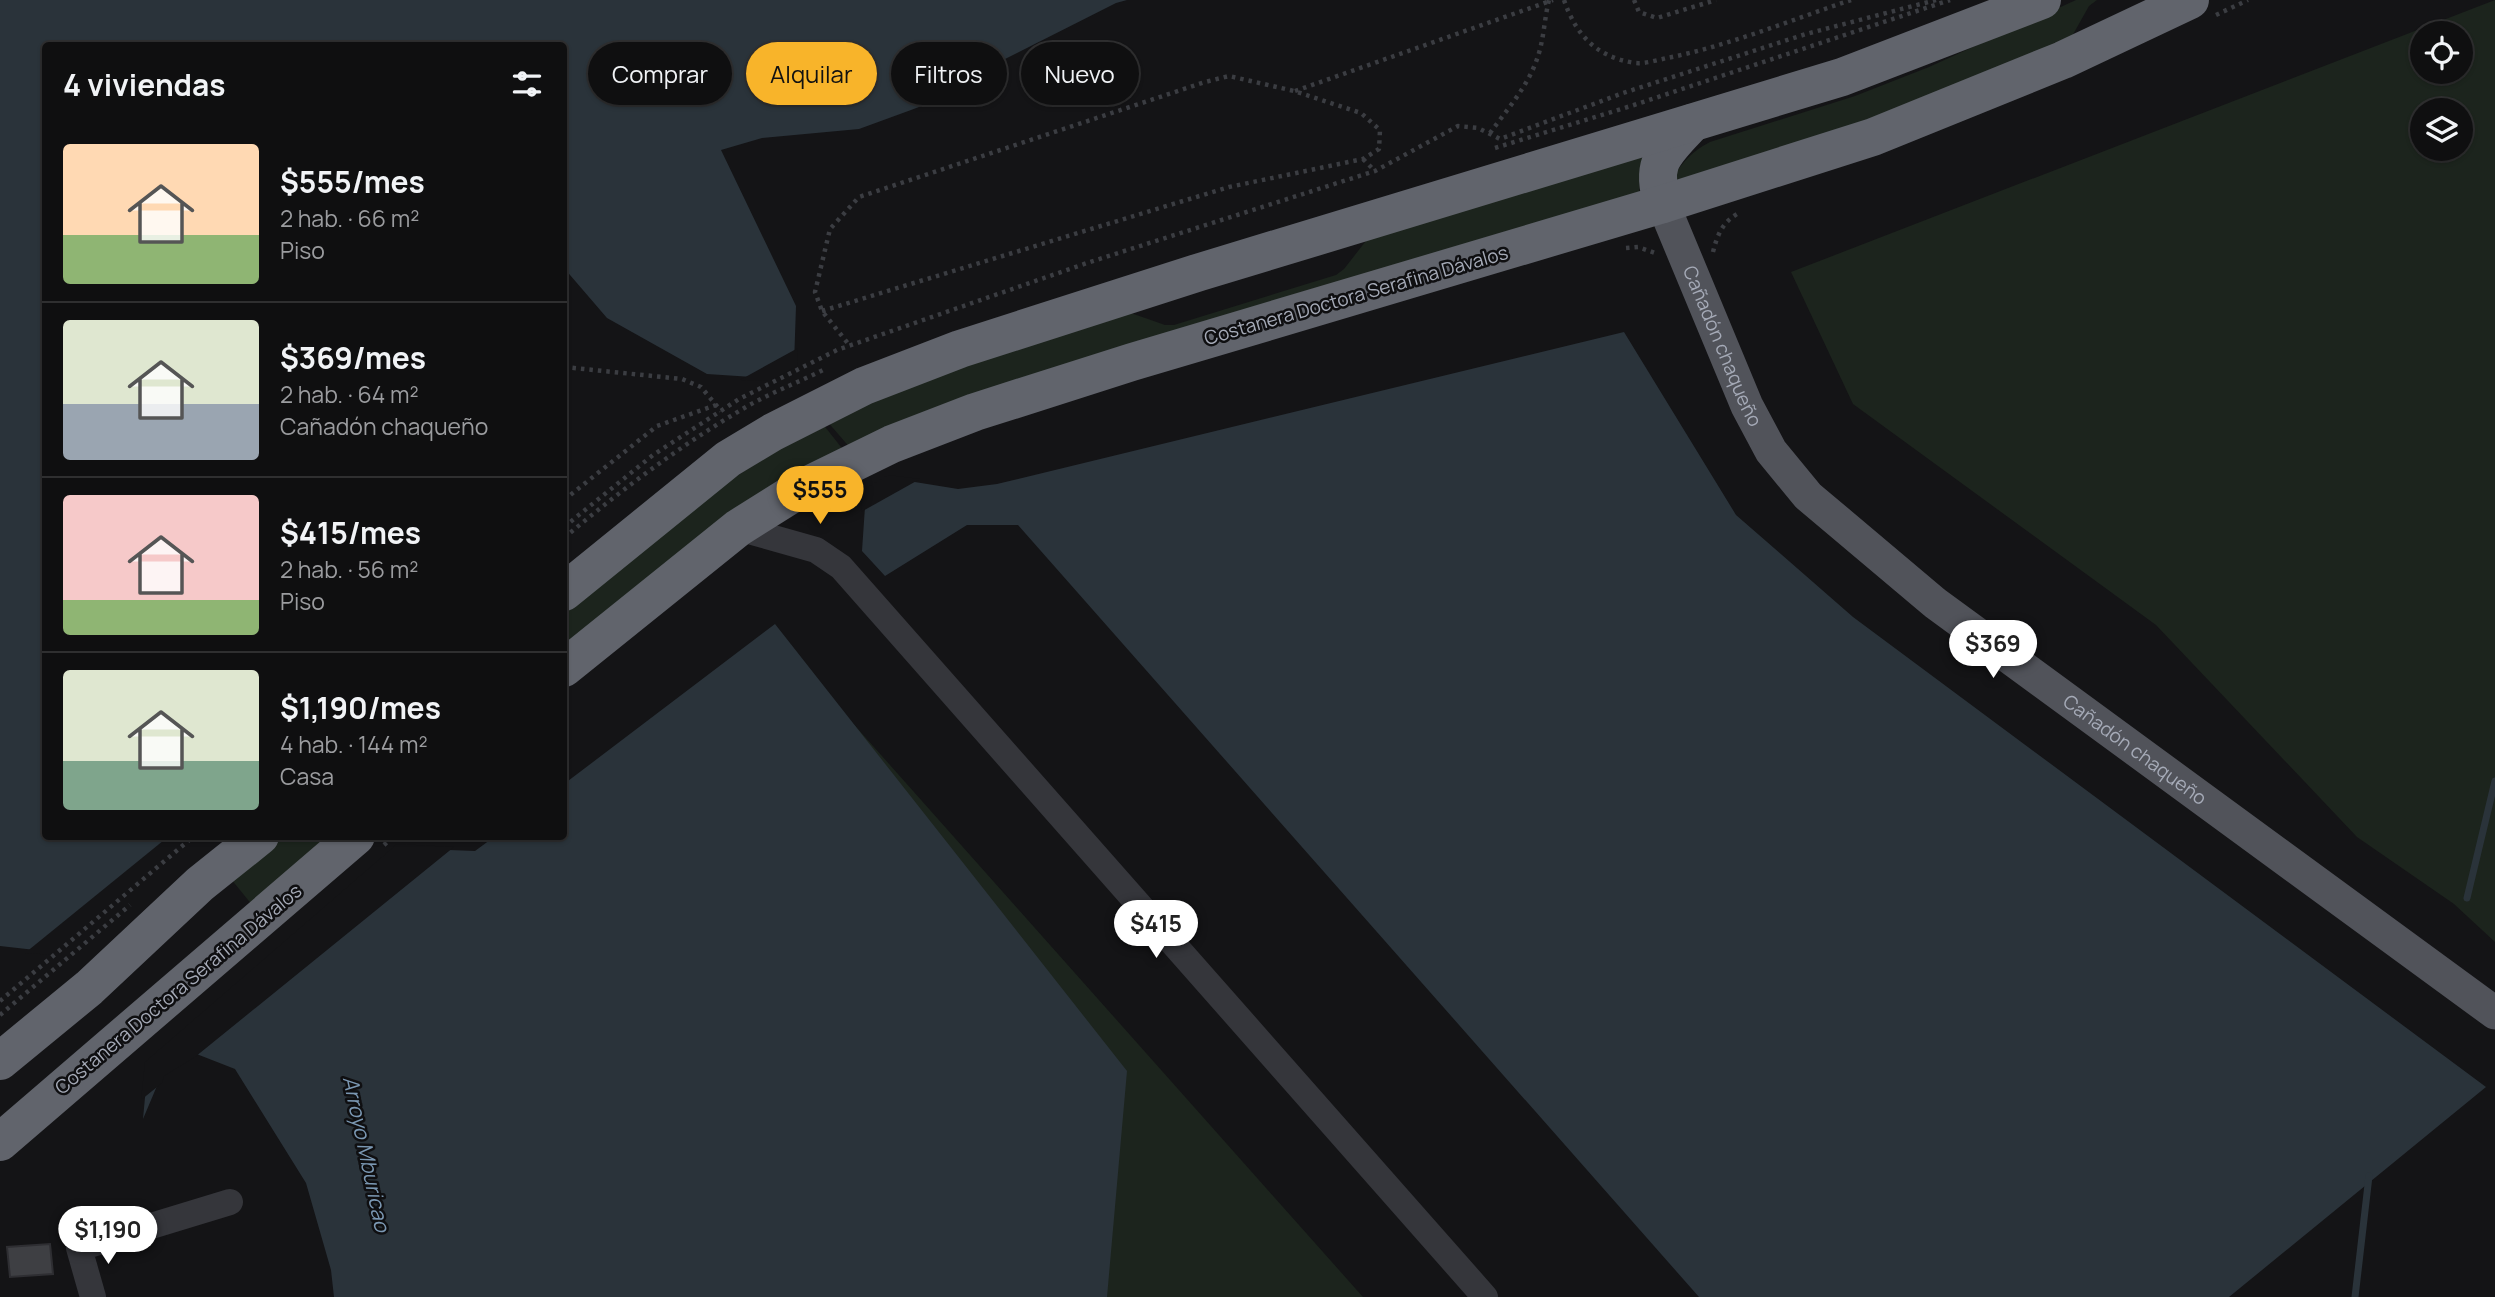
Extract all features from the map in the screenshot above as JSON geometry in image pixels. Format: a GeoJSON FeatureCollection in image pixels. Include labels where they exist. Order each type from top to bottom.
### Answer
{"type":"FeatureCollection","features":[{"type":"Feature","properties":{"kind":"highway"},"geometry":{"type":"LineString","coordinates":[[567,590],[729,459],[760,419],[864,386],[960,349],[1200,272],[1842,77],[2042,0]]}},
{"type":"Feature","properties":{"kind":"highway","name":"Costanera Doctora Serafina Dávalos"},"geometry":{"type":"LineString","coordinates":[[567,666],[738,528],[800,489],[892,444],[975,412],[1223,333],[1663,204],[1873,137],[2063,60],[2190,0]]}},
{"type":"Feature","properties":{"kind":"highway"},"geometry":{"type":"LineString","coordinates":[[1663,204],[1657,184],[1657,169],[1665,152],[1692,123]]}},
{"type":"Feature","properties":{"kind":"highway"},"geometry":{"type":"LineString","coordinates":[[0,1061],[74,976],[200,884],[255,840]]}},
{"type":"Feature","properties":{"kind":"highway","name":"Costanera Doctora Serafina Dávalos"},"geometry":{"type":"LineString","coordinates":[[0,1142],[351,840]]}},
{"type":"Feature","properties":{"kind":"main road","name":"Cañadón chaqueño"},"geometry":{"type":"LineString","coordinates":[[1663,204],[1747,406],[1771,451],[1808,496],[1935,603],[2495,1013]]}},
{"type":"Feature","properties":{"kind":"street"},"geometry":{"type":"LineString","coordinates":[[738,528],[816,550],[841,567],[1485,1297]]}},
{"type":"Feature","properties":{"kind":"street"},"geometry":{"type":"LineString","coordinates":[[93,1297],[79,1248],[230,1202]]}},
{"type":"Feature","properties":{"kind":"path"},"geometry":{"type":"LineString","coordinates":[[1564,0],[1570,18],[1583,38],[1610,57],[1638,64],[1688,54],[1851,0]]}},
{"type":"Feature","properties":{"kind":"path"},"geometry":{"type":"LineString","coordinates":[[1634,0],[1639,12],[1657,18],[1716,0]]}},
{"type":"Feature","properties":{"kind":"path"},"geometry":{"type":"LineString","coordinates":[[567,525],[653,455],[739,399],[837,350],[1090,262],[1376,172],[1458,126],[1478,128],[1500,139],[1636,88],[1806,34],[1936,0]]}},
{"type":"Feature","properties":{"kind":"path"},"geometry":{"type":"LineString","coordinates":[[1294,91],[1550,1],[1536,62],[1513,102],[1489,134]]}},
{"type":"Feature","properties":{"kind":"path"},"geometry":{"type":"LineString","coordinates":[[822,310],[1230,187],[1363,159],[1379,149],[1380,130],[1361,113],[1294,91],[1229,76],[859,197],[830,229],[815,292],[822,310],[850,346]]}},
{"type":"Feature","properties":{"kind":"path"},"geometry":{"type":"LineString","coordinates":[[1363,159],[1376,172]]}},
{"type":"Feature","properties":{"kind":"path"},"geometry":{"type":"LineString","coordinates":[[567,367],[682,379],[701,387],[721,411]]}},
{"type":"Feature","properties":{"kind":"path"},"geometry":{"type":"LineString","coordinates":[[567,536],[666,458],[760,419],[828,368]]}},
{"type":"Feature","properties":{"kind":"path"},"geometry":{"type":"LineString","coordinates":[[567,498],[657,426],[716,405]]}},
{"type":"Feature","properties":{"kind":"path"},"geometry":{"type":"LineString","coordinates":[[0,1001],[189,840]]}},
{"type":"Feature","properties":{"kind":"path"},"geometry":{"type":"LineString","coordinates":[[0,1015],[74,976]]}},
{"type":"Feature","properties":{"kind":"shaded area"},"geometry":{"type":"Polygon","coordinates":[[[2076,0],[2097,0],[2089,6],[2071,38],[1866,120],[1677,184],[1672,178],[1688,157],[1710,142],[1855,96],[1929,67],[2076,0]]]}},
{"type":"Feature","properties":{"kind":"shaded area"},"geometry":{"type":"Polygon","coordinates":[[[2495,0],[2495,942],[2454,904],[2357,837],[2156,625],[1853,404],[1791,272],[2410,33],[2410,84],[2473,84],[2473,21],[2441,21],[2495,0]]]}},
{"type":"Feature","properties":{"kind":"shaded area"},"geometry":{"type":"Polygon","coordinates":[[[1643,153],[1639,193],[852,450],[826,420],[898,386],[1128,312],[1165,325],[1174,325],[1336,275],[1344,269],[1369,237],[1643,153]]]}},
{"type":"Feature","properties":{"kind":"shaded area"},"geometry":{"type":"Polygon","coordinates":[[[822,423],[845,452],[567,646],[567,599],[653,528],[822,423]]]}},
{"type":"Feature","properties":{"kind":"shaded area"},"geometry":{"type":"Polygon","coordinates":[[[785,647],[1363,1297],[928,1297],[567,802],[567,796],[785,647]]]}},
{"type":"Feature","properties":{"kind":"shaded area"},"geometry":{"type":"Polygon","coordinates":[[[278,840],[340,840],[257,911],[231,879],[278,840]]]}},
{"type":"Feature","properties":{"kind":"water"},"geometry":{"type":"Polygon","coordinates":[[[0,0],[1127,0],[1039,42],[1021,42],[1021,51],[1007,58],[1007,42],[891,42],[891,105],[924,105],[859,129],[762,138],[721,150],[796,306],[794,364],[769,378],[707,374],[607,318],[567,271],[567,42],[42,42],[42,840],[184,840],[53,952],[0,946],[0,0]]]}},
{"type":"Feature","properties":{"kind":"water"},"geometry":{"type":"Polygon","coordinates":[[[1624,332],[1736,515],[1853,617],[2486,1087],[2229,1297],[1699,1297],[1018,525],[967,525],[885,576],[862,551],[866,492],[890,478],[958,489],[997,484],[1624,332]]]}},
{"type":"Feature","properties":{"kind":"water","name":"Arroyo Mburicao"},"geometry":{"type":"Polygon","coordinates":[[[775,624],[1127,1071],[1107,1297],[334,1297],[331,1270],[306,1183],[235,1069],[194,1053],[162,1074],[143,1119],[148,1065],[397,848],[475,851],[490,840],[567,840],[567,782],[775,624]]]}},
{"type":"Feature","properties":{"kind":"pier"},"geometry":{"type":"Polygon","coordinates":[[[798,348],[797,366],[770,381],[740,380],[798,348]]]}},
{"type":"Feature","properties":{"kind":"pier"},"geometry":{"type":"Polygon","coordinates":[[[888,475],[920,479],[861,512],[863,490],[888,475]]]}},
{"type":"Feature","properties":{"kind":"pier"},"geometry":{"type":"Polygon","coordinates":[[[164,840],[187,840],[55,955],[25,953],[164,840]]]}},
{"type":"Feature","properties":{"kind":"pier"},"geometry":{"type":"Polygon","coordinates":[[[397,844],[454,847],[195,1057],[164,1076],[162,1083],[141,1100],[145,1062],[397,844]]]}},
{"type":"Feature","properties":{"kind":"building"},"geometry":{"type":"Polygon","coordinates":[[[50,1244],[53,1274],[10,1277],[7,1247],[50,1244]]]}},
{"type":"Feature","properties":{"kind":"waterway"},"geometry":{"type":"LineString","coordinates":[[2467,898],[2495,781]]}},
{"type":"Feature","properties":{"kind":"waterway"},"geometry":{"type":"LineString","coordinates":[[2355,1297],[2369,1176]]}}]}
